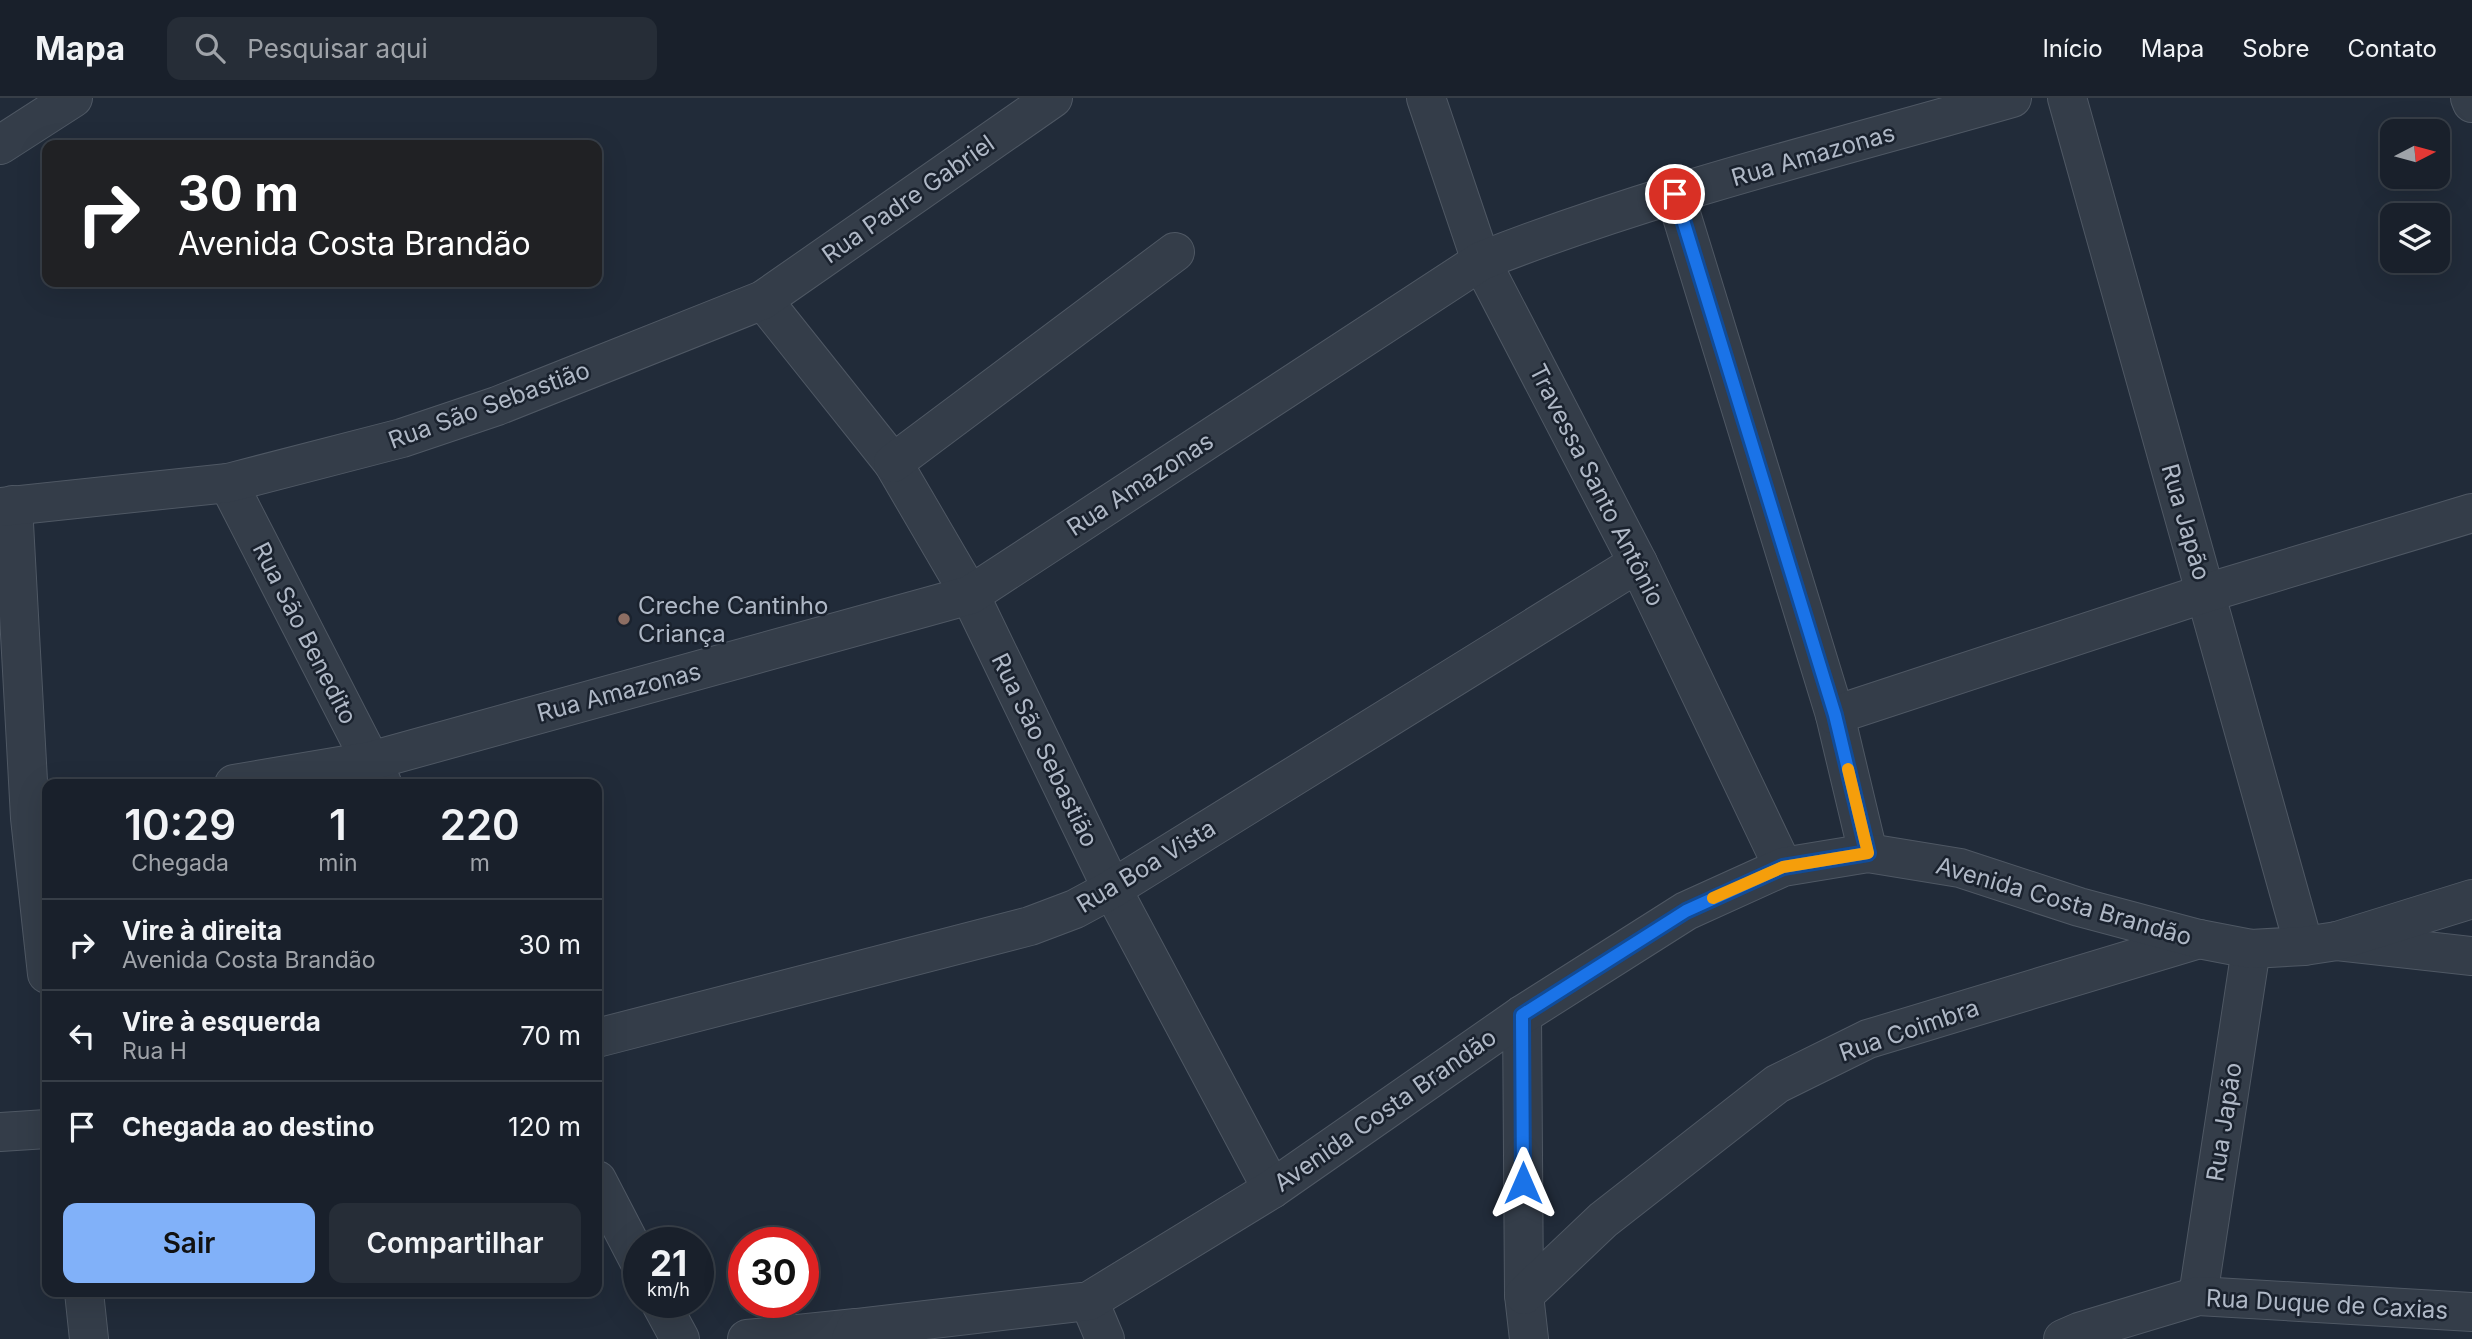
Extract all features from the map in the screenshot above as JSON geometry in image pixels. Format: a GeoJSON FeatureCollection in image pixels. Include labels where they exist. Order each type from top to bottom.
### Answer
{"type":"FeatureCollection","features":[{"type":"Feature","properties":{"kind":"street"},"geometry":{"type":"LineString","coordinates":[[0,145],[73,98]]}},
{"type":"Feature","properties":{"kind":"street","name":"Rua Padre Gabriel"},"geometry":{"type":"LineString","coordinates":[[763,300],[1054,98]]}},
{"type":"Feature","properties":{"kind":"street","name":"Travessa Santo Antônio"},"geometry":{"type":"LineString","coordinates":[[1426,98],[1481,261],[1638,563],[1783,867]]}},
{"type":"Feature","properties":{"kind":"street","name":"Rua Amazonas"},"geometry":{"type":"LineString","coordinates":[[299,779],[377,773],[970,596],[1481,261],[1675,194],[2012,98]]}},
{"type":"Feature","properties":{"kind":"street","name":"Rua Japão"},"geometry":{"type":"LineString","coordinates":[[2067,98],[2206,593],[2321,943]]}},
{"type":"Feature","properties":{"kind":"street"},"geometry":{"type":"LineString","coordinates":[[2470,98],[2472,103]]}},
{"type":"Feature","properties":{"kind":"street"},"geometry":{"type":"LineString","coordinates":[[1675,194],[1835,715],[1868,853]]}},
{"type":"Feature","properties":{"kind":"street"},"geometry":{"type":"LineString","coordinates":[[893,463],[1175,252]]}},
{"type":"Feature","properties":{"kind":"street","name":"Rua São Sebastião"},"geometry":{"type":"LineString","coordinates":[[6,506],[228,483],[402,438],[497,406],[763,300],[893,463],[970,596],[1112,889],[1272,1189]]}},
{"type":"Feature","properties":{"kind":"street","name":"Rua São Benedito"},"geometry":{"type":"LineString","coordinates":[[228,483],[377,773]]}},
{"type":"Feature","properties":{"kind":"street"},"geometry":{"type":"LineString","coordinates":[[6,506],[26,818],[42,937]]}},
{"type":"Feature","properties":{"kind":"street"},"geometry":{"type":"LineString","coordinates":[[1835,715],[2206,593],[2472,513]]}},
{"type":"Feature","properties":{"kind":"street","name":"Rua Boa Vista"},"geometry":{"type":"LineString","coordinates":[[602,1037],[1030,926],[1075,909],[1112,889],[1638,563]]}},
{"type":"Feature","properties":{"kind":"street","name":"Avenida Costa Brandão"},"geometry":{"type":"LineString","coordinates":[[747,1339],[853,1333],[1090,1301],[1272,1189],[1522,1015],[1686,911],[1783,867],[1868,853],[1960,868],[2079,907],[2199,939],[2251,949],[2321,943]]}},
{"type":"Feature","properties":{"kind":"street"},"geometry":{"type":"LineString","coordinates":[[2321,943],[2472,899]]}},
{"type":"Feature","properties":{"kind":"street","name":"Rua Coimbra"},"geometry":{"type":"LineString","coordinates":[[1524,1295],[1602,1220],[1777,1084],[1868,1039],[2199,939]]}},
{"type":"Feature","properties":{"kind":"street"},"geometry":{"type":"LineString","coordinates":[[2321,943],[2472,956]]}},
{"type":"Feature","properties":{"kind":"street","name":"Rua Japão"},"geometry":{"type":"LineString","coordinates":[[2198,1296],[2251,949]]}},
{"type":"Feature","properties":{"kind":"street"},"geometry":{"type":"LineString","coordinates":[[1522,1015],[1524,1295],[1529,1339]]}},
{"type":"Feature","properties":{"kind":"street"},"geometry":{"type":"LineString","coordinates":[[0,1132],[42,1129]]}},
{"type":"Feature","properties":{"kind":"street"},"geometry":{"type":"LineString","coordinates":[[602,1190],[623,1230]]}},
{"type":"Feature","properties":{"kind":"street","name":"Rua Duque de Caxias"},"geometry":{"type":"LineString","coordinates":[[2063,1339],[2198,1296],[2472,1312]]}},
{"type":"Feature","properties":{"kind":"street"},"geometry":{"type":"LineString","coordinates":[[85,1297],[89,1339]]}},
{"type":"Feature","properties":{"kind":"street"},"geometry":{"type":"LineString","coordinates":[[1090,1301],[1105,1339]]}},
{"type":"Feature","properties":{"kind":"street"},"geometry":{"type":"LineString","coordinates":[[669,1318],[680,1339]]}},
{"type":"Feature","properties":{"kind":"slow traffic"},"geometry":{"type":"LineString","coordinates":[[1713,898],[1783,867],[1868,853],[1848,769]]}},
{"type":"Feature","properties":{"kind":"place","name":"Creche Cantinho Criança"},"geometry":{"type":"Point","coordinates":[624,619]}},
{"type":"Feature","properties":{"kind":"route"},"geometry":{"type":"LineString","coordinates":[[1523,1183],[1522,1015],[1686,911],[1783,867],[1868,853],[1835,715],[1675,194]]}}]}
